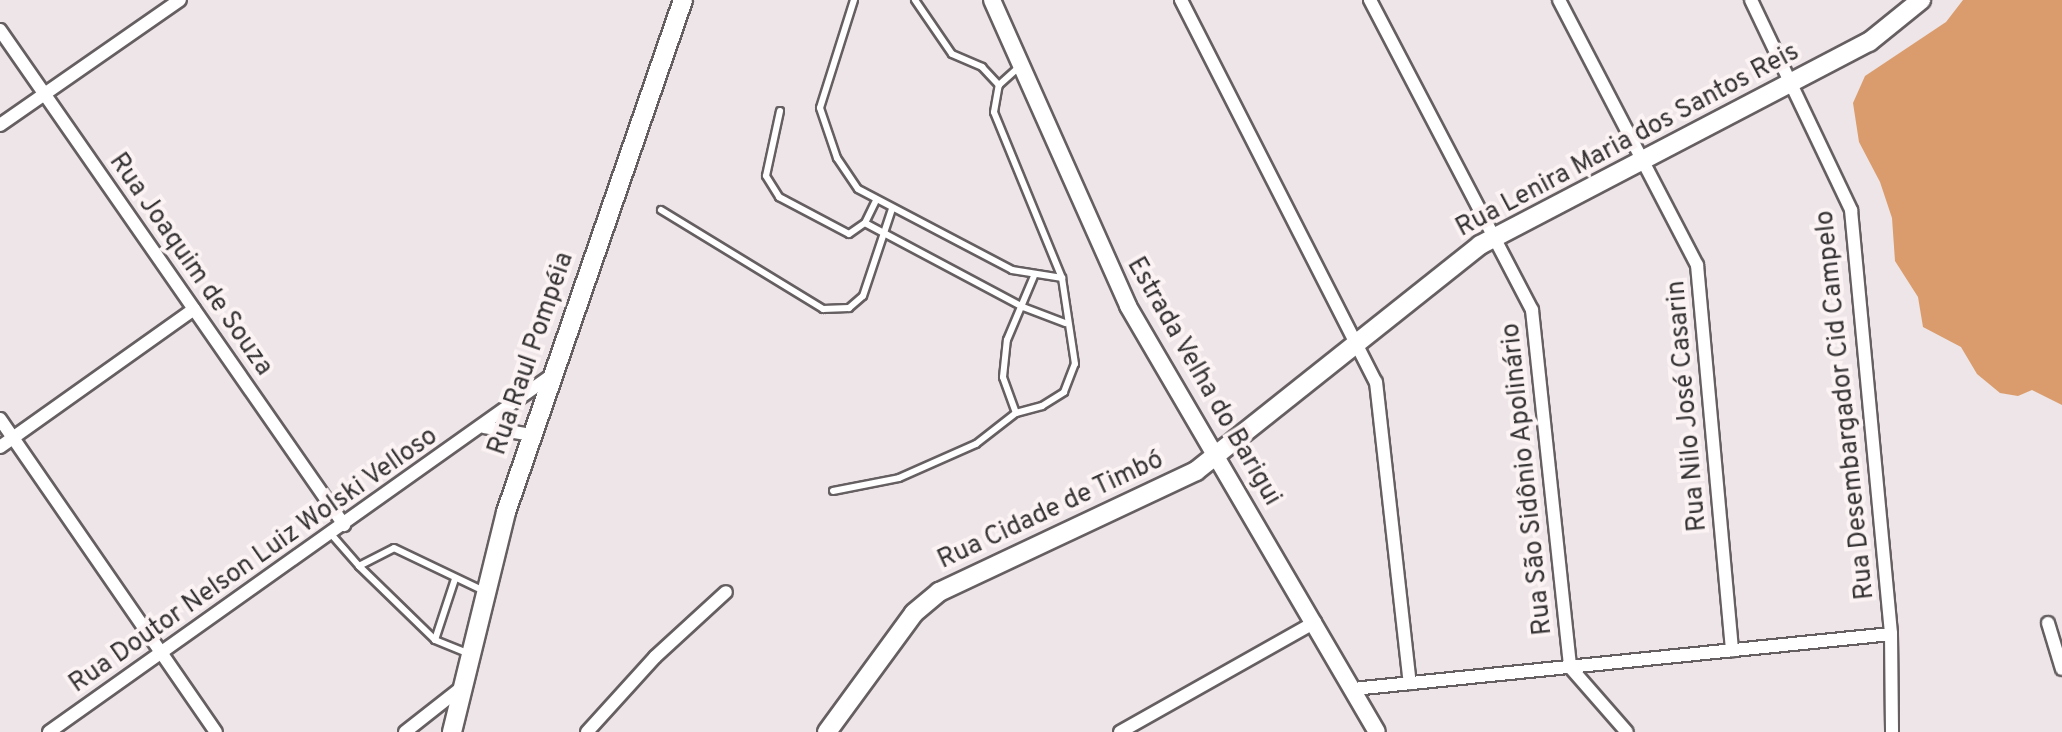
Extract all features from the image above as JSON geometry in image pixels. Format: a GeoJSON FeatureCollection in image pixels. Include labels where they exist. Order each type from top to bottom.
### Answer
{"type":"FeatureCollection","features":[{"type":"Feature","properties":{"kind":"main road","name":"Rua Raul Pompéia"},"geometry":{"type":"LineString","coordinates":[[452,732],[483,590],[532,435],[683,0]]}},
{"type":"Feature","properties":{"kind":"main road","name":"Rua Lenira Maria dos Santos Reis"},"geometry":{"type":"LineString","coordinates":[[1216,457],[1495,237],[1889,30],[1921,0]]}},
{"type":"Feature","properties":{"kind":"main road","name":"Rua Cidade de Timbó"},"geometry":{"type":"LineString","coordinates":[[827,732],[914,613],[939,592],[1111,514],[1216,457]]}},
{"type":"Feature","properties":{"kind":"street"},"geometry":{"type":"LineString","coordinates":[[0,125],[180,0]]}},
{"type":"Feature","properties":{"kind":"street","name":"Estrada Velha do Barigui"},"geometry":{"type":"LineString","coordinates":[[992,0],[1128,306],[1377,732]]}},
{"type":"Feature","properties":{"kind":"street"},"geometry":{"type":"LineString","coordinates":[[1181,0],[1358,342],[1379,401],[1410,683]]}},
{"type":"Feature","properties":{"kind":"street","name":"Rua São Sidônio Apolinário"},"geometry":{"type":"LineString","coordinates":[[1370,0],[1495,237],[1536,326],[1570,667],[1627,732]]}},
{"type":"Feature","properties":{"kind":"street","name":"Rua Nilo José Casarin"},"geometry":{"type":"LineString","coordinates":[[1559,0],[1644,160],[1700,275],[1732,650]]}},
{"type":"Feature","properties":{"kind":"street","name":"Rua Desembargador Cid Campelo"},"geometry":{"type":"LineString","coordinates":[[1751,0],[1793,82],[1851,210],[1891,634],[1892,732]]}},
{"type":"Feature","properties":{"kind":"street","name":"Rua Joaquim de Souza"},"geometry":{"type":"LineString","coordinates":[[0,30],[344,525]]}},
{"type":"Feature","properties":{"kind":"street"},"geometry":{"type":"LineString","coordinates":[[0,447],[194,309]]}},
{"type":"Feature","properties":{"kind":"street","name":"Rua Doutor Nelson Luiz Wolski Velloso"},"geometry":{"type":"LineString","coordinates":[[49,732],[484,427],[553,374]]}},
{"type":"Feature","properties":{"kind":"street"},"geometry":{"type":"LineString","coordinates":[[0,419],[216,732]]}},
{"type":"Feature","properties":{"kind":"street"},"geometry":{"type":"LineString","coordinates":[[484,427],[532,435]]}},
{"type":"Feature","properties":{"kind":"street"},"geometry":{"type":"LineString","coordinates":[[587,732],[655,657],[726,592]]}},
{"type":"Feature","properties":{"kind":"street"},"geometry":{"type":"LineString","coordinates":[[1120,732],[1315,622]]}},
{"type":"Feature","properties":{"kind":"street"},"geometry":{"type":"LineString","coordinates":[[2048,623],[2062,669]]}},
{"type":"Feature","properties":{"kind":"street"},"geometry":{"type":"LineString","coordinates":[[1353,689],[1891,634]]}},
{"type":"Feature","properties":{"kind":"street"},"geometry":{"type":"LineString","coordinates":[[405,732],[461,688]]}},
{"type":"Feature","properties":{"kind":"lane"},"geometry":{"type":"LineString","coordinates":[[854,0],[820,108],[837,158],[858,189],[892,209],[1034,276],[1062,278]]}},
{"type":"Feature","properties":{"kind":"lane"},"geometry":{"type":"LineString","coordinates":[[915,0],[952,54],[982,67],[999,85]]}},
{"type":"Feature","properties":{"kind":"lane"},"geometry":{"type":"LineString","coordinates":[[833,491],[899,478],[976,444],[1016,413],[1042,406],[1064,392],[1075,364],[1065,323],[1062,278],[994,112],[999,85],[1022,63]]}},
{"type":"Feature","properties":{"kind":"lane"},"geometry":{"type":"LineString","coordinates":[[780,111],[766,176],[771,186],[842,233],[856,232],[865,223],[876,200]]}},
{"type":"Feature","properties":{"kind":"lane"},"geometry":{"type":"LineString","coordinates":[[661,210],[823,309],[849,308],[863,296],[892,209]]}},
{"type":"Feature","properties":{"kind":"lane"},"geometry":{"type":"LineString","coordinates":[[865,223],[1023,307],[1065,323]]}},
{"type":"Feature","properties":{"kind":"lane"},"geometry":{"type":"LineString","coordinates":[[1016,413],[1003,377],[1007,340],[1034,276]]}},
{"type":"Feature","properties":{"kind":"lane"},"geometry":{"type":"LineString","coordinates":[[331,534],[359,566],[435,640],[468,653]]}},
{"type":"Feature","properties":{"kind":"lane"},"geometry":{"type":"LineString","coordinates":[[359,566],[394,548],[483,590]]}},
{"type":"Feature","properties":{"kind":"lane"},"geometry":{"type":"LineString","coordinates":[[435,640],[455,579]]}},
{"type":"Feature","properties":{"kind":"shaded area"},"geometry":{"type":"Polygon","coordinates":[[[1963,0],[2062,0],[2062,405],[2032,390],[2018,396],[2000,393],[1977,374],[1961,347],[1923,327],[1918,297],[1895,261],[1892,218],[1880,182],[1859,142],[1853,103],[1865,76],[1946,22],[1963,0]]]}}]}
